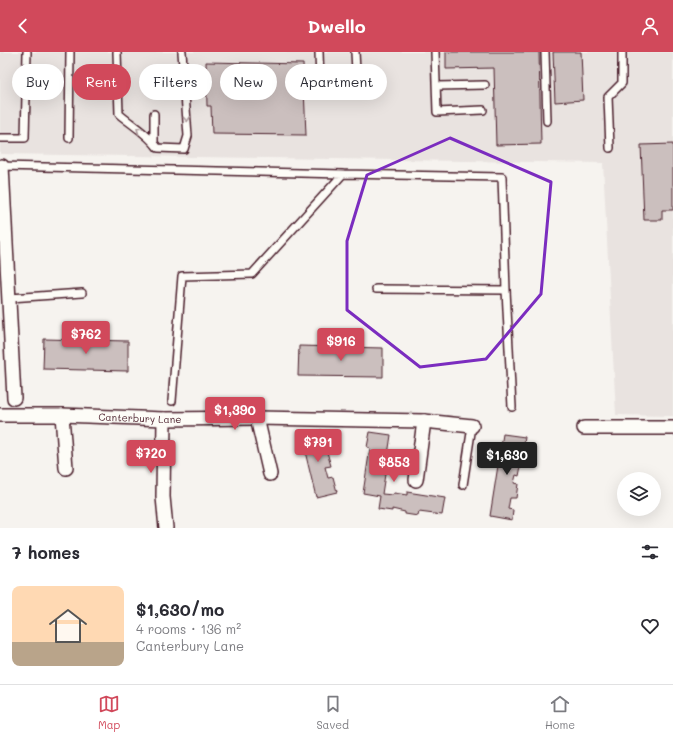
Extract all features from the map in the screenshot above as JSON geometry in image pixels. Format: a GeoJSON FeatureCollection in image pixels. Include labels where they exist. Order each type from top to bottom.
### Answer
{"type":"FeatureCollection","features":[{"type":"Feature","properties":{"kind":"street"},"geometry":{"type":"LineString","coordinates":[[1,166],[4,285],[10,298],[14,398]]}},
{"type":"Feature","properties":{"kind":"street","name":"Canterbury Lane"},"geometry":{"type":"LineString","coordinates":[[0,415],[62,415],[164,419],[257,418],[424,421],[472,426]]}},
{"type":"Feature","properties":{"kind":"street"},"geometry":{"type":"LineString","coordinates":[[62,415],[66,468]]}},
{"type":"Feature","properties":{"kind":"street"},"geometry":{"type":"LineString","coordinates":[[257,418],[270,474]]}},
{"type":"Feature","properties":{"kind":"street"},"geometry":{"type":"LineString","coordinates":[[164,419],[163,497],[166,528]]}},
{"type":"Feature","properties":{"kind":"street"},"geometry":{"type":"LineString","coordinates":[[416,480],[424,421]]}},
{"type":"Feature","properties":{"kind":"street"},"geometry":{"type":"LineString","coordinates":[[584,428],[673,428]]}},
{"type":"Feature","properties":{"kind":"lane"},"geometry":{"type":"LineString","coordinates":[[0,138],[25,138],[27,52]]}},
{"type":"Feature","properties":{"kind":"lane"},"geometry":{"type":"LineString","coordinates":[[69,138],[70,52]]}},
{"type":"Feature","properties":{"kind":"lane"},"geometry":{"type":"LineString","coordinates":[[117,52],[119,114],[154,142],[158,148],[184,149],[188,136],[182,52]]}},
{"type":"Feature","properties":{"kind":"lane"},"geometry":{"type":"LineString","coordinates":[[319,52],[320,84],[353,82],[356,72],[355,52]]}},
{"type":"Feature","properties":{"kind":"lane"},"geometry":{"type":"LineString","coordinates":[[435,52],[437,112],[483,110]]}},
{"type":"Feature","properties":{"kind":"lane"},"geometry":{"type":"LineString","coordinates":[[545,52],[547,120]]}},
{"type":"Feature","properties":{"kind":"lane"},"geometry":{"type":"LineString","coordinates":[[610,148],[608,97],[622,83],[622,52]]}},
{"type":"Feature","properties":{"kind":"lane"},"geometry":{"type":"LineString","coordinates":[[436,86],[486,85]]}},
{"type":"Feature","properties":{"kind":"lane"},"geometry":{"type":"LineString","coordinates":[[154,114],[154,142]]}},
{"type":"Feature","properties":{"kind":"lane"},"geometry":{"type":"LineString","coordinates":[[1,166],[502,177],[512,408]]}},
{"type":"Feature","properties":{"kind":"lane"},"geometry":{"type":"LineString","coordinates":[[172,401],[182,276],[252,274],[343,174]]}},
{"type":"Feature","properties":{"kind":"lane"},"geometry":{"type":"LineString","coordinates":[[376,289],[506,290]]}},
{"type":"Feature","properties":{"kind":"lane"},"geometry":{"type":"LineString","coordinates":[[10,298],[82,293]]}},
{"type":"Feature","properties":{"kind":"lane"},"geometry":{"type":"LineString","coordinates":[[463,485],[472,426]]}},
{"type":"Feature","properties":{"kind":"highlighted area"},"geometry":{"type":"Polygon","coordinates":[[[450,138],[551,182],[541,294],[486,359],[420,367],[347,310],[347,241],[367,175],[450,138]]]}},
{"type":"Feature","properties":{"kind":"shaded area"},"geometry":{"type":"Polygon","coordinates":[[[0,52],[673,52],[673,416],[616,415],[603,163],[0,154],[0,52]]]}},
{"type":"Feature","properties":{"kind":"building"},"geometry":{"type":"Polygon","coordinates":[[[446,52],[539,52],[541,144],[496,145],[494,68],[446,69],[446,52]]]}},
{"type":"Feature","properties":{"kind":"building"},"geometry":{"type":"Polygon","coordinates":[[[553,52],[581,52],[583,100],[555,102],[553,52]]]}},
{"type":"Feature","properties":{"kind":"building"},"geometry":{"type":"Polygon","coordinates":[[[206,62],[303,64],[285,64],[285,100],[305,100],[306,135],[212,134],[211,106],[207,106],[207,100],[212,100],[212,64],[206,64],[206,62]]]}},
{"type":"Feature","properties":{"kind":"building"},"geometry":{"type":"Polygon","coordinates":[[[673,144],[673,210],[662,210],[662,220],[644,220],[641,145],[673,144]]]}},
{"type":"Feature","properties":{"kind":"building"},"geometry":{"type":"Polygon","coordinates":[[[44,339],[128,341],[128,371],[43,369],[44,339]]]}},
{"type":"Feature","properties":{"kind":"building"},"geometry":{"type":"Polygon","coordinates":[[[299,346],[383,348],[383,377],[298,376],[299,346]]]}},
{"type":"Feature","properties":{"kind":"building"},"geometry":{"type":"Polygon","coordinates":[[[322,430],[326,444],[322,445],[324,452],[327,452],[331,466],[325,467],[328,478],[333,477],[337,492],[316,497],[301,435],[322,430]]]}},
{"type":"Feature","properties":{"kind":"building"},"geometry":{"type":"Polygon","coordinates":[[[370,432],[391,435],[382,494],[393,495],[394,493],[407,495],[407,492],[445,498],[442,515],[419,512],[418,516],[405,514],[405,512],[392,509],[392,511],[378,509],[380,496],[363,493],[370,448],[367,447],[370,432]]]}},
{"type":"Feature","properties":{"kind":"building"},"geometry":{"type":"Polygon","coordinates":[[[503,434],[525,437],[523,451],[518,450],[516,460],[522,461],[519,476],[516,475],[514,483],[518,484],[516,498],[510,498],[508,509],[513,510],[512,520],[490,516],[503,434]]]}}]}
